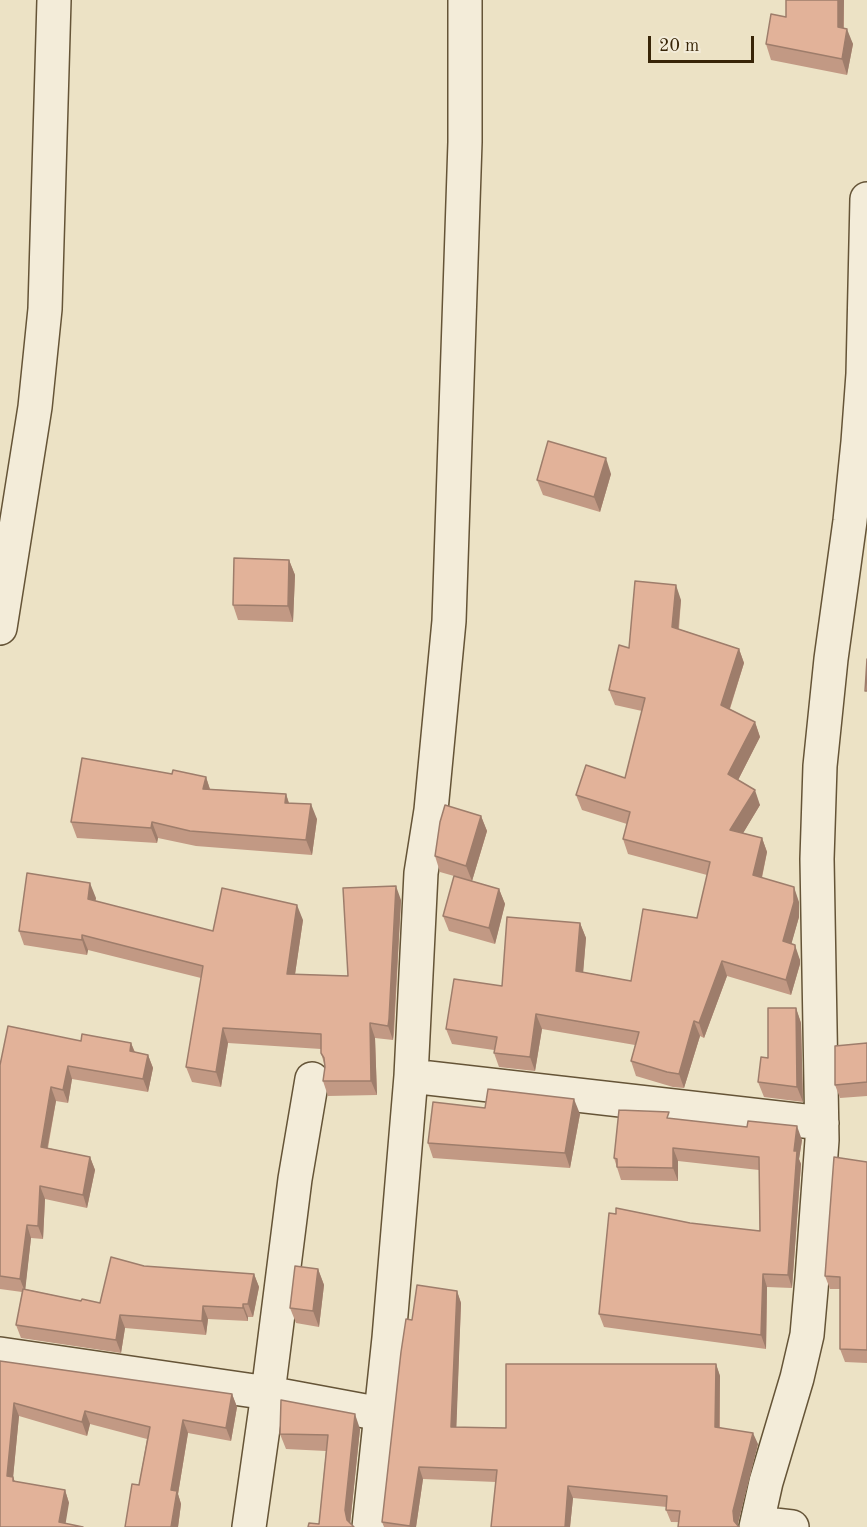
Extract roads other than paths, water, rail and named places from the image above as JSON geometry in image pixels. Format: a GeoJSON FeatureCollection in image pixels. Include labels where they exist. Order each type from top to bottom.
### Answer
{"type":"FeatureCollection","features":[{"type":"Feature","properties":{"kind":"street"},"geometry":{"type":"LineString","coordinates":[[0,628],[35,407],[45,309],[54,0]]}},
{"type":"Feature","properties":{"kind":"street"},"geometry":{"type":"LineString","coordinates":[[369,1527],[411,1076],[421,873],[431,810],[449,621],[465,142],[465,0]]}},
{"type":"Feature","properties":{"kind":"street"},"geometry":{"type":"LineString","coordinates":[[792,1527],[757,1525],[766,1482],[797,1378],[807,1335],[821,1168],[817,859],[820,766],[858,442],[863,374],[867,199]]}},
{"type":"Feature","properties":{"kind":"street"},"geometry":{"type":"LineString","coordinates":[[411,1076],[822,1123]]}},
{"type":"Feature","properties":{"kind":"street"},"geometry":{"type":"LineString","coordinates":[[249,1527],[296,1179],[312,1079]]}},
{"type":"Feature","properties":{"kind":"street"},"geometry":{"type":"LineString","coordinates":[[0,1354],[268,1393],[381,1414]]}}]}
